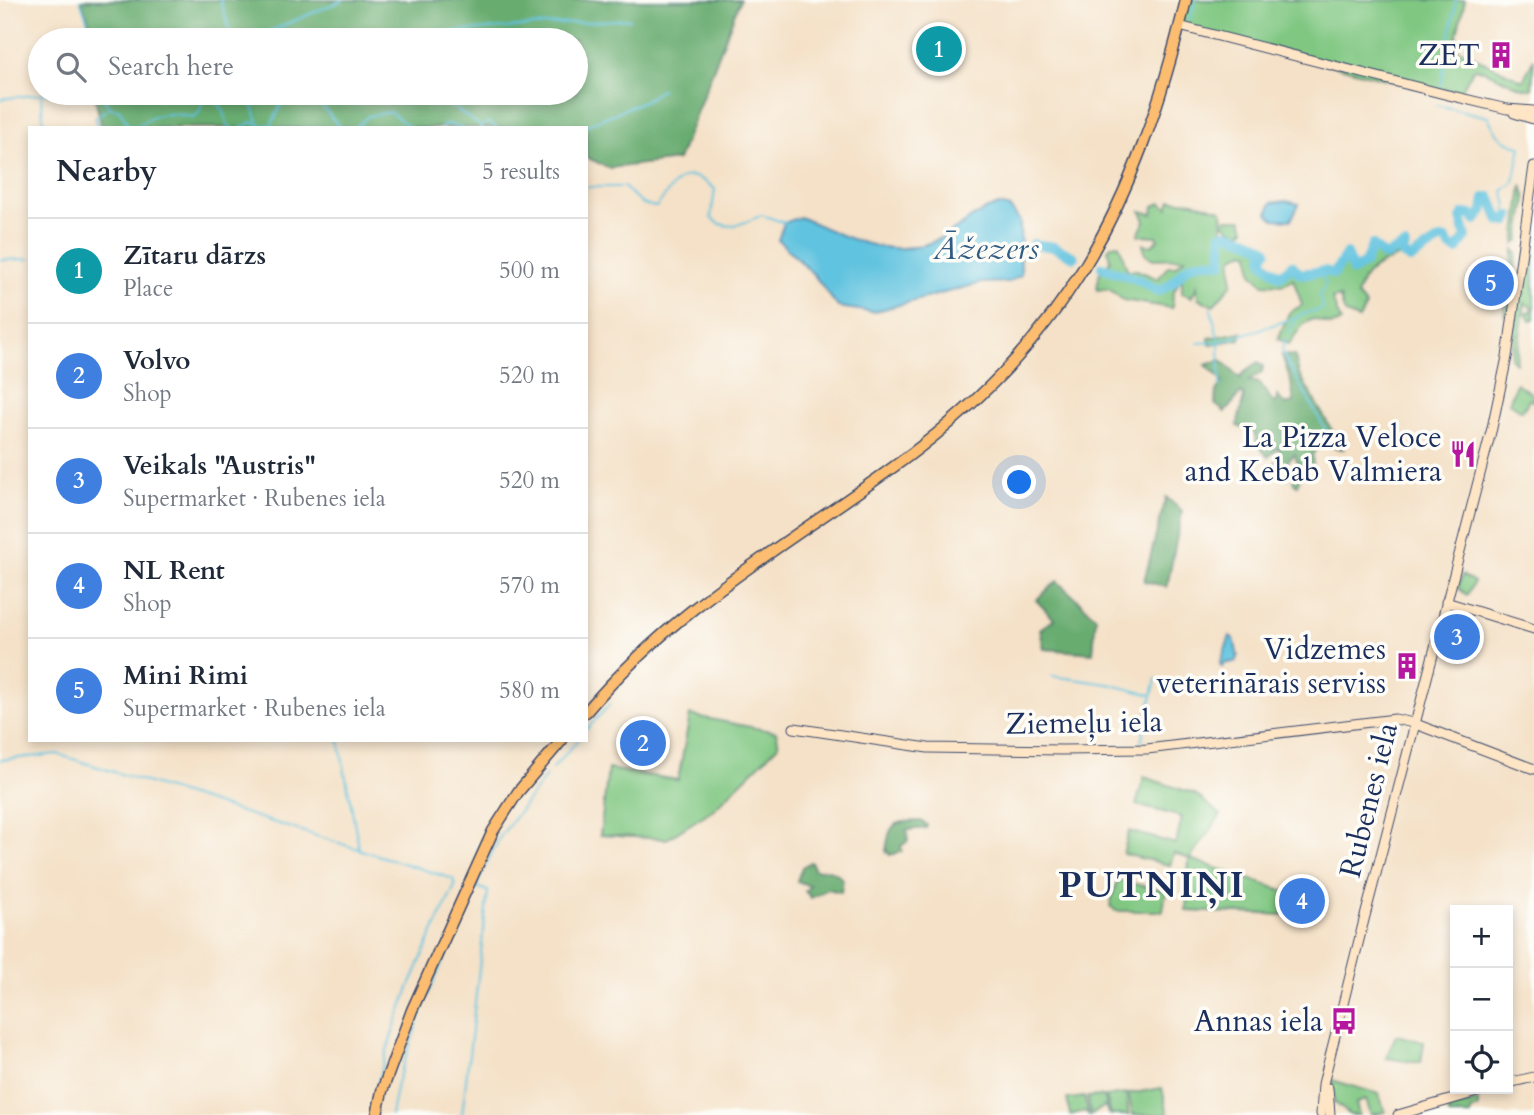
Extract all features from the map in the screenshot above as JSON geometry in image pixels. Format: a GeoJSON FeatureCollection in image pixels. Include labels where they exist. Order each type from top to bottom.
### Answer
{"type":"FeatureCollection","features":[{"type":"Feature","properties":{"kind":"highway"},"geometry":{"type":"LineString","coordinates":[[588,710],[676,620],[889,471],[953,420],[1036,338],[1087,265],[1140,157],[1186,0]]}},
{"type":"Feature","properties":{"kind":"highway"},"geometry":{"type":"LineString","coordinates":[[377,1115],[382,1091],[412,1010],[493,831],[518,792],[560,742]]}},
{"type":"Feature","properties":{"kind":"street"},"geometry":{"type":"LineString","coordinates":[[1179,26],[1507,109],[1534,112],[1534,120],[1507,109]]}},
{"type":"Feature","properties":{"kind":"street","name":"Rubenes iela"},"geometry":{"type":"LineString","coordinates":[[1325,1114],[1326,1076],[1413,723],[1504,373],[1534,166]]}},
{"type":"Feature","properties":{"kind":"street"},"geometry":{"type":"LineString","coordinates":[[1446,602],[1534,629]]}},
{"type":"Feature","properties":{"kind":"street","name":"Ziemeļu iela"},"geometry":{"type":"LineString","coordinates":[[794,728],[928,748],[1147,749],[1395,719],[1413,723],[1534,769]]}},
{"type":"Feature","properties":{"kind":"street"},"geometry":{"type":"LineString","coordinates":[[1513,1082],[1534,1077]]}},
{"type":"Feature","properties":{"kind":"street"},"geometry":{"type":"LineString","coordinates":[[1398,1115],[1471,1094]]}},
{"type":"Feature","properties":{"kind":"green space"},"geometry":{"type":"Polygon","coordinates":[[[81,0],[740,0],[678,160],[609,168],[588,158],[588,126],[102,126],[97,105],[588,105],[588,28],[92,28],[81,0]]]}},
{"type":"Feature","properties":{"kind":"green space"},"geometry":{"type":"Polygon","coordinates":[[[1186,0],[1465,0],[1454,47],[1523,81],[1534,58],[1532,89],[1519,87],[1474,68],[1461,91],[1445,89],[1444,94],[1179,26],[1186,0]]]}},
{"type":"Feature","properties":{"kind":"green space"},"geometry":{"type":"Polygon","coordinates":[[[1522,185],[1526,199],[1519,241],[1515,244],[1522,185]]]}},
{"type":"Feature","properties":{"kind":"green space"},"geometry":{"type":"Polygon","coordinates":[[[1171,200],[1194,202],[1222,210],[1223,230],[1264,248],[1267,251],[1263,256],[1264,263],[1280,276],[1296,266],[1301,274],[1325,271],[1334,274],[1346,254],[1353,270],[1365,263],[1372,245],[1384,255],[1405,246],[1403,255],[1380,265],[1364,279],[1357,295],[1366,306],[1359,319],[1345,312],[1340,297],[1332,299],[1341,322],[1331,325],[1313,319],[1303,324],[1289,344],[1278,339],[1289,313],[1302,305],[1293,279],[1284,285],[1263,284],[1252,273],[1250,253],[1245,251],[1232,258],[1232,284],[1213,306],[1198,298],[1197,286],[1192,297],[1182,293],[1182,277],[1173,293],[1172,308],[1123,300],[1109,289],[1097,290],[1099,274],[1110,261],[1108,249],[1112,245],[1118,244],[1128,270],[1137,270],[1158,279],[1168,266],[1176,266],[1185,258],[1153,259],[1145,254],[1143,244],[1152,246],[1158,239],[1157,236],[1138,235],[1145,221],[1141,211],[1153,214],[1154,206],[1161,203],[1168,208],[1171,200]]]}},
{"type":"Feature","properties":{"kind":"green space"},"geometry":{"type":"Polygon","coordinates":[[[1226,219],[1242,219],[1245,229],[1239,233],[1224,224],[1226,219]]]}},
{"type":"Feature","properties":{"kind":"green space"},"geometry":{"type":"Polygon","coordinates":[[[1532,239],[1529,271],[1534,242],[1534,309],[1525,303],[1516,363],[1511,359],[1522,276],[1532,239]]]}},
{"type":"Feature","properties":{"kind":"green space"},"geometry":{"type":"Polygon","coordinates":[[[1514,250],[1517,253],[1509,313],[1504,315],[1514,250]]]}},
{"type":"Feature","properties":{"kind":"green space"},"geometry":{"type":"Polygon","coordinates":[[[1534,309],[1534,319],[1530,320],[1526,314],[1534,309]]]}},
{"type":"Feature","properties":{"kind":"green space"},"geometry":{"type":"Polygon","coordinates":[[[1242,332],[1240,339],[1210,344],[1209,338],[1242,332]]]}},
{"type":"Feature","properties":{"kind":"green space"},"geometry":{"type":"Polygon","coordinates":[[[1282,355],[1295,356],[1299,374],[1343,449],[1328,446],[1316,449],[1312,456],[1313,464],[1302,474],[1297,485],[1293,482],[1297,464],[1295,454],[1282,467],[1275,463],[1280,455],[1279,447],[1268,457],[1257,444],[1254,432],[1237,426],[1244,396],[1241,393],[1225,412],[1215,404],[1216,391],[1223,381],[1206,365],[1221,360],[1241,379],[1241,375],[1258,362],[1263,366],[1262,372],[1249,381],[1260,383],[1273,402],[1276,403],[1277,396],[1286,405],[1294,402],[1282,355]]]}},
{"type":"Feature","properties":{"kind":"green space"},"geometry":{"type":"Polygon","coordinates":[[[1516,383],[1534,395],[1534,402],[1530,399],[1522,411],[1509,403],[1516,383]]]}},
{"type":"Feature","properties":{"kind":"green space"},"geometry":{"type":"Polygon","coordinates":[[[1166,497],[1182,511],[1167,587],[1144,581],[1166,497]]]}},
{"type":"Feature","properties":{"kind":"green space"},"geometry":{"type":"Polygon","coordinates":[[[1462,575],[1474,582],[1467,595],[1458,588],[1462,575]]]}},
{"type":"Feature","properties":{"kind":"green space"},"geometry":{"type":"Polygon","coordinates":[[[1057,581],[1096,617],[1093,653],[1044,649],[1040,629],[1054,619],[1036,600],[1057,581]]]}},
{"type":"Feature","properties":{"kind":"green space"},"geometry":{"type":"Polygon","coordinates":[[[690,715],[776,732],[779,745],[714,809],[667,839],[600,835],[608,769],[678,780],[690,715]]]}},
{"type":"Feature","properties":{"kind":"green space"},"geometry":{"type":"Polygon","coordinates":[[[1144,777],[1195,794],[1221,815],[1190,859],[1287,892],[1285,915],[1186,911],[1189,859],[1174,853],[1170,865],[1123,854],[1129,831],[1176,844],[1182,817],[1136,805],[1144,777]]]}},
{"type":"Feature","properties":{"kind":"green space"},"geometry":{"type":"Polygon","coordinates":[[[921,821],[927,825],[926,828],[907,830],[908,841],[901,846],[902,851],[890,855],[886,851],[889,834],[894,826],[904,822],[921,821]]]}},
{"type":"Feature","properties":{"kind":"green space"},"geometry":{"type":"Polygon","coordinates":[[[811,862],[815,870],[830,870],[843,880],[841,892],[827,889],[811,898],[805,891],[810,886],[797,881],[802,867],[811,862]]]}},
{"type":"Feature","properties":{"kind":"green space"},"geometry":{"type":"Polygon","coordinates":[[[1117,880],[1166,891],[1163,911],[1116,911],[1110,906],[1117,880]]]}},
{"type":"Feature","properties":{"kind":"green space"},"geometry":{"type":"Polygon","coordinates":[[[1396,1035],[1424,1042],[1421,1063],[1386,1058],[1396,1035]]]}},
{"type":"Feature","properties":{"kind":"green space"},"geometry":{"type":"Polygon","coordinates":[[[1332,1080],[1379,1094],[1385,1112],[1371,1115],[1366,1100],[1356,1103],[1359,1115],[1350,1115],[1334,1102],[1332,1080]]]}},
{"type":"Feature","properties":{"kind":"green space"},"geometry":{"type":"Polygon","coordinates":[[[1162,1088],[1168,1115],[1133,1115],[1128,1094],[1162,1088]]]}},
{"type":"Feature","properties":{"kind":"green space"},"geometry":{"type":"Polygon","coordinates":[[[1126,1094],[1129,1115],[1111,1115],[1106,1096],[1126,1094]]]}},
{"type":"Feature","properties":{"kind":"green space"},"geometry":{"type":"Polygon","coordinates":[[[1104,1096],[1109,1115],[1105,1106],[1091,1115],[1087,1097],[1104,1096]]]}},
{"type":"Feature","properties":{"kind":"green space"},"geometry":{"type":"Polygon","coordinates":[[[1084,1097],[1089,1115],[1085,1111],[1070,1115],[1067,1099],[1084,1097]]]}},
{"type":"Feature","properties":{"kind":"green space"},"geometry":{"type":"Polygon","coordinates":[[[1478,1101],[1478,1108],[1471,1111],[1471,1115],[1449,1115],[1448,1110],[1478,1101]]]}},
{"type":"Feature","properties":{"kind":"water"},"geometry":{"type":"Polygon","coordinates":[[[1286,201],[1299,204],[1291,220],[1273,219],[1268,213],[1271,203],[1286,201]]]}},
{"type":"Feature","properties":{"kind":"water","name":"Āžezers"},"geometry":{"type":"Polygon","coordinates":[[[999,205],[1010,208],[1020,221],[1021,275],[1009,282],[981,283],[873,312],[838,307],[814,275],[778,240],[784,223],[800,217],[870,245],[906,248],[925,245],[999,205]]]}},
{"type":"Feature","properties":{"kind":"water"},"geometry":{"type":"Polygon","coordinates":[[[1230,636],[1234,639],[1238,657],[1236,662],[1226,663],[1222,667],[1220,664],[1230,636]]]}},
{"type":"Feature","properties":{"kind":"waterway"},"geometry":{"type":"LineString","coordinates":[[80,0],[90,28]]}},
{"type":"Feature","properties":{"kind":"waterway"},"geometry":{"type":"LineString","coordinates":[[220,0],[229,28]]}},
{"type":"Feature","properties":{"kind":"waterway"},"geometry":{"type":"LineString","coordinates":[[277,28],[343,0]]}},
{"type":"Feature","properties":{"kind":"waterway"},"geometry":{"type":"LineString","coordinates":[[1190,20],[1196,0]]}},
{"type":"Feature","properties":{"kind":"waterway"},"geometry":{"type":"LineString","coordinates":[[1441,85],[1456,0]]}},
{"type":"Feature","properties":{"kind":"waterway"},"geometry":{"type":"LineString","coordinates":[[505,28],[630,19]]}},
{"type":"Feature","properties":{"kind":"waterway"},"geometry":{"type":"LineString","coordinates":[[585,126],[646,100],[662,89]]}},
{"type":"Feature","properties":{"kind":"waterway"},"geometry":{"type":"LineString","coordinates":[[0,99],[28,96]]}},
{"type":"Feature","properties":{"kind":"waterway"},"geometry":{"type":"LineString","coordinates":[[42,105],[44,126]]}},
{"type":"Feature","properties":{"kind":"waterway"},"geometry":{"type":"LineString","coordinates":[[108,105],[120,110],[128,126]]}},
{"type":"Feature","properties":{"kind":"waterway"},"geometry":{"type":"LineString","coordinates":[[137,126],[161,115],[193,117],[199,113],[202,105]]}},
{"type":"Feature","properties":{"kind":"waterway"},"geometry":{"type":"LineString","coordinates":[[219,105],[230,126]]}},
{"type":"Feature","properties":{"kind":"waterway"},"geometry":{"type":"LineString","coordinates":[[253,105],[258,122]]}},
{"type":"Feature","properties":{"kind":"waterway"},"geometry":{"type":"LineString","coordinates":[[265,126],[272,124],[281,105]]}},
{"type":"Feature","properties":{"kind":"waterway"},"geometry":{"type":"LineString","coordinates":[[321,105],[339,126]]}},
{"type":"Feature","properties":{"kind":"waterway"},"geometry":{"type":"LineString","coordinates":[[450,105],[481,126]]}},
{"type":"Feature","properties":{"kind":"waterway"},"geometry":{"type":"LineString","coordinates":[[1437,105],[1488,117],[1501,137],[1509,143],[1521,146],[1514,182],[1503,191],[1507,205],[1504,221]]}},
{"type":"Feature","properties":{"kind":"waterway"},"geometry":{"type":"LineString","coordinates":[[97,126],[95,118],[108,108]]}},
{"type":"Feature","properties":{"kind":"waterway"},"geometry":{"type":"LineString","coordinates":[[357,126],[368,116],[390,112],[408,126]]}},
{"type":"Feature","properties":{"kind":"waterway"},"geometry":{"type":"LineString","coordinates":[[244,126],[251,122],[265,126]]}},
{"type":"Feature","properties":{"kind":"waterway"},"geometry":{"type":"LineString","coordinates":[[483,126],[489,122],[494,126]]}},
{"type":"Feature","properties":{"kind":"waterway"},"geometry":{"type":"LineString","coordinates":[[444,126],[454,126]]}},
{"type":"Feature","properties":{"kind":"waterway"},"geometry":{"type":"LineString","coordinates":[[588,187],[624,187],[642,204],[656,207],[682,178],[696,177],[715,189],[711,218],[717,223],[736,225],[762,215],[785,223]]}},
{"type":"Feature","properties":{"kind":"waterway"},"geometry":{"type":"LineString","coordinates":[[1102,267],[1139,280],[1158,291],[1168,286],[1189,266],[1207,262],[1222,263],[1222,234],[1228,233],[1264,248],[1267,251],[1263,256],[1264,263],[1280,276],[1292,265],[1300,274],[1325,271],[1334,274],[1346,254],[1353,271],[1365,263],[1372,245],[1384,256],[1405,246],[1403,255],[1410,259],[1440,240],[1446,240],[1450,247],[1457,250],[1466,237],[1461,218],[1464,214],[1471,215],[1476,220],[1483,211],[1485,198],[1490,197],[1500,221],[1507,222],[1510,216]]}},
{"type":"Feature","properties":{"kind":"waterway"},"geometry":{"type":"LineString","coordinates":[[1033,244],[1054,247],[1074,257]]}},
{"type":"Feature","properties":{"kind":"waterway"},"geometry":{"type":"LineString","coordinates":[[0,260],[28,259]]}},
{"type":"Feature","properties":{"kind":"waterway"},"geometry":{"type":"LineString","coordinates":[[1288,333],[1299,315],[1323,309],[1319,296],[1326,283],[1320,273]]}},
{"type":"Feature","properties":{"kind":"waterway"},"geometry":{"type":"LineString","coordinates":[[1211,309],[1219,342],[1220,386]]}},
{"type":"Feature","properties":{"kind":"waterway"},"geometry":{"type":"LineString","coordinates":[[1198,343],[1219,342],[1298,317]]}},
{"type":"Feature","properties":{"kind":"waterway"},"geometry":{"type":"LineString","coordinates":[[1285,339],[1282,350],[1285,358],[1333,443]]}},
{"type":"Feature","properties":{"kind":"waterway"},"geometry":{"type":"LineString","coordinates":[[1288,479],[1291,468]]}},
{"type":"Feature","properties":{"kind":"waterway"},"geometry":{"type":"LineString","coordinates":[[1052,676],[1108,684],[1152,695]]}},
{"type":"Feature","properties":{"kind":"waterway"},"geometry":{"type":"LineString","coordinates":[[1141,743],[1156,679]]}},
{"type":"Feature","properties":{"kind":"waterway"},"geometry":{"type":"LineString","coordinates":[[588,728],[611,703]]}},
{"type":"Feature","properties":{"kind":"waterway"},"geometry":{"type":"LineString","coordinates":[[339,742],[359,848]]}},
{"type":"Feature","properties":{"kind":"waterway"},"geometry":{"type":"LineString","coordinates":[[552,769],[576,742]]}},
{"type":"Feature","properties":{"kind":"waterway"},"geometry":{"type":"LineString","coordinates":[[0,760],[57,754],[453,879],[455,886],[395,1027],[377,1085],[371,1115]]}},
{"type":"Feature","properties":{"kind":"waterway"},"geometry":{"type":"LineString","coordinates":[[391,1115],[397,1083],[424,1004],[483,871],[500,837],[546,776]]}},
{"type":"Feature","properties":{"kind":"waterway"},"geometry":{"type":"LineString","coordinates":[[462,1115],[488,891],[477,887]]}},
{"type":"Feature","properties":{"kind":"place","name":"Zītaru dārzs"},"geometry":{"type":"Point","coordinates":[939,49]}},
{"type":"Feature","properties":{"kind":"place","name":"ZET"},"geometry":{"type":"Point","coordinates":[1501,55]}},
{"type":"Feature","properties":{"kind":"place","name":"Mini Rimi"},"geometry":{"type":"Point","coordinates":[1491,283]}},
{"type":"Feature","properties":{"kind":"place","name":"La Pizza Veloce and Kebab Valmiera"},"geometry":{"type":"Point","coordinates":[1463,454]}},
{"type":"Feature","properties":{"kind":"place","name":"Veikals \"Austris\""},"geometry":{"type":"Point","coordinates":[1457,637]}},
{"type":"Feature","properties":{"kind":"place","name":"Vidzemes veterinārais serviss"},"geometry":{"type":"Point","coordinates":[1407,666]}},
{"type":"Feature","properties":{"kind":"place","name":"Volvo"},"geometry":{"type":"Point","coordinates":[643,743]}},
{"type":"Feature","properties":{"kind":"place","name":"NL Rent"},"geometry":{"type":"Point","coordinates":[1302,901]}},
{"type":"Feature","properties":{"kind":"place","name":"Annas iela"},"geometry":{"type":"Point","coordinates":[1344,1021]}},
{"type":"Feature","properties":{"kind":"district","name":"PUTNIŅI"},"geometry":{"type":"Point","coordinates":[1152,885]}}]}
